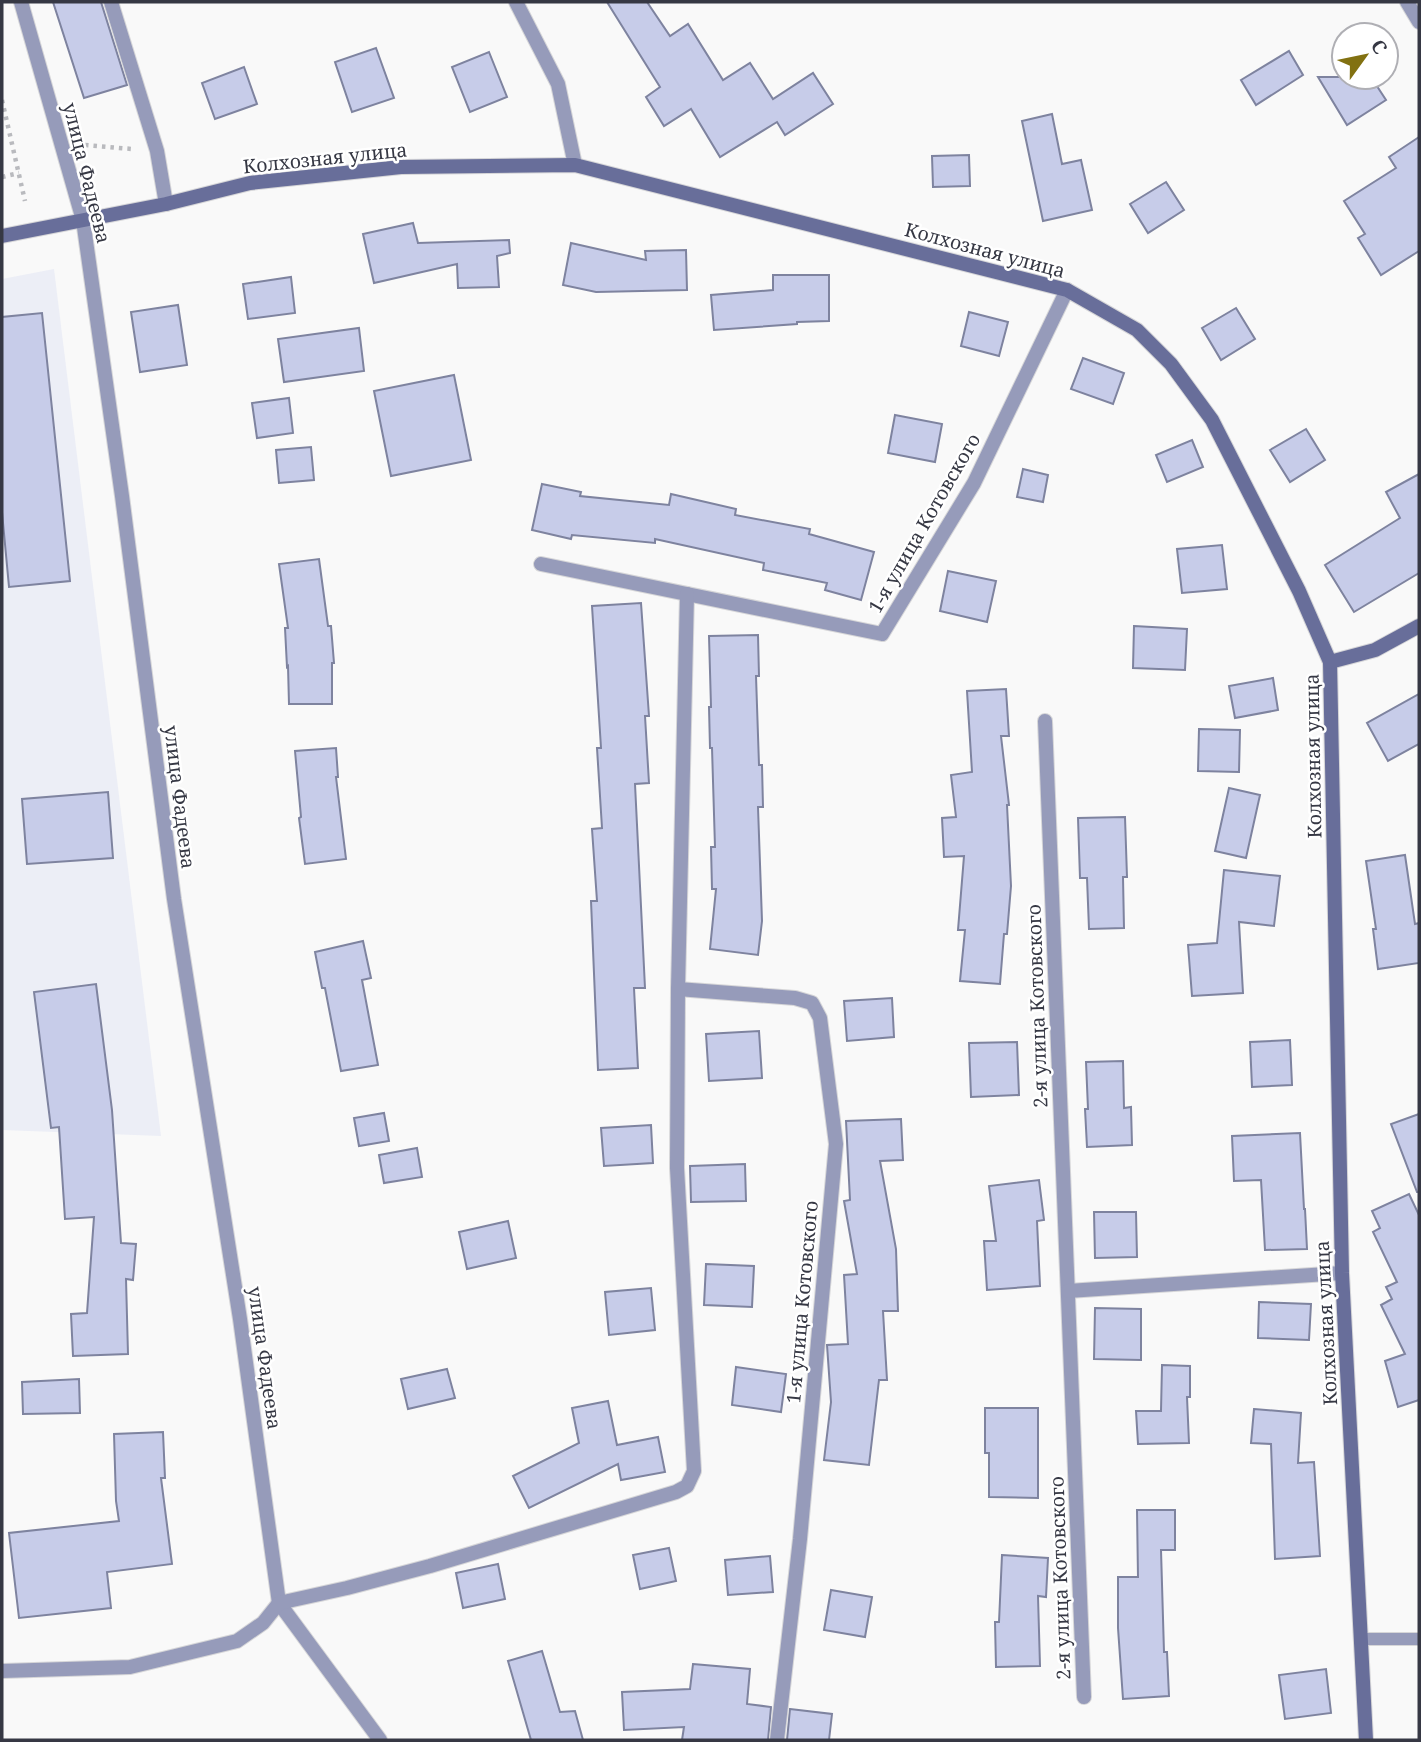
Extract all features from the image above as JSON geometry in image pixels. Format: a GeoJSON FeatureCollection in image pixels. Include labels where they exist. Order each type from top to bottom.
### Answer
{"type":"FeatureCollection","features":[{"type":"Feature","properties":{"kind":"main road","name":"Колхозная улица"},"geometry":{"type":"LineString","coordinates":[[2,236],[166,204],[250,183],[401,167],[575,165],[1067,290],[1137,330],[1171,364],[1212,420],[1299,591],[1330,662],[1342,1273],[1366,1740]]}},
{"type":"Feature","properties":{"kind":"main road"},"geometry":{"type":"LineString","coordinates":[[1330,662],[1375,650],[1419,626]]}},
{"type":"Feature","properties":{"kind":"street","name":"улица Фадеева"},"geometry":{"type":"LineString","coordinates":[[21,2],[83,219],[174,899],[240,1319],[279,1603],[380,1740]]}},
{"type":"Feature","properties":{"kind":"street"},"geometry":{"type":"LineString","coordinates":[[111,2],[157,151],[166,204]]}},
{"type":"Feature","properties":{"kind":"street"},"geometry":{"type":"LineString","coordinates":[[516,2],[558,84],[575,165]]}},
{"type":"Feature","properties":{"kind":"street"},"geometry":{"type":"LineString","coordinates":[[1407,2],[1419,22]]}},
{"type":"Feature","properties":{"kind":"street","name":"1-я улица Котовского"},"geometry":{"type":"LineString","coordinates":[[541,564],[882,634],[974,483],[1067,290]]}},
{"type":"Feature","properties":{"kind":"street"},"geometry":{"type":"LineString","coordinates":[[2,1671],[130,1667],[237,1642],[263,1623],[279,1603],[430,1566],[676,1492],[687,1486],[694,1471],[677,1168],[678,989],[687,594]]}},
{"type":"Feature","properties":{"kind":"street","name":"2-я улица Котовского"},"geometry":{"type":"LineString","coordinates":[[1045,721],[1084,1697]]}},
{"type":"Feature","properties":{"kind":"street","name":"1-я улица Котовского"},"geometry":{"type":"LineString","coordinates":[[678,989],[795,998],[812,1003],[820,1018],[836,1144],[800,1539],[777,1740]]}},
{"type":"Feature","properties":{"kind":"street"},"geometry":{"type":"LineString","coordinates":[[1068,1291],[1342,1273]]}},
{"type":"Feature","properties":{"kind":"lane"},"geometry":{"type":"LineString","coordinates":[[1361,1639],[1419,1639]]}},
{"type":"Feature","properties":{"kind":"path"},"geometry":{"type":"LineString","coordinates":[[2,100],[25,201]]}},
{"type":"Feature","properties":{"kind":"path"},"geometry":{"type":"LineString","coordinates":[[79,145],[157,151]]}},
{"type":"Feature","properties":{"kind":"path"},"geometry":{"type":"LineString","coordinates":[[2,177],[19,173]]}},
{"type":"Feature","properties":{"kind":"shaded area"},"geometry":{"type":"Polygon","coordinates":[[[54,269],[161,1136],[2,1130],[2,279],[54,269]]]}},
{"type":"Feature","properties":{"kind":"building"},"geometry":{"type":"Polygon","coordinates":[[[53,2],[101,2],[127,85],[84,98],[53,2]]]}},
{"type":"Feature","properties":{"kind":"building"},"geometry":{"type":"Polygon","coordinates":[[[607,2],[647,2],[670,36],[688,24],[723,80],[750,63],[773,99],[813,73],[833,104],[785,135],[777,122],[720,157],[691,109],[664,126],[646,97],[660,87],[607,2]]]}},
{"type":"Feature","properties":{"kind":"building"},"geometry":{"type":"Polygon","coordinates":[[[376,48],[394,98],[352,112],[335,62],[376,48]]]}},
{"type":"Feature","properties":{"kind":"building"},"geometry":{"type":"Polygon","coordinates":[[[1289,51],[1303,75],[1256,105],[1241,80],[1289,51]]]}},
{"type":"Feature","properties":{"kind":"building"},"geometry":{"type":"Polygon","coordinates":[[[489,52],[507,97],[470,112],[452,67],[489,52]]]}},
{"type":"Feature","properties":{"kind":"building"},"geometry":{"type":"Polygon","coordinates":[[[244,67],[257,104],[215,119],[202,83],[244,67]]]}},
{"type":"Feature","properties":{"kind":"building"},"geometry":{"type":"Polygon","coordinates":[[[1318,77],[1330,77],[1330,91],[1380,91],[1386,100],[1347,125],[1318,77]]]}},
{"type":"Feature","properties":{"kind":"building"},"geometry":{"type":"Polygon","coordinates":[[[1052,114],[1062,164],[1081,160],[1092,210],[1043,221],[1022,121],[1052,114]]]}},
{"type":"Feature","properties":{"kind":"building"},"geometry":{"type":"Polygon","coordinates":[[[1419,137],[1419,251],[1381,275],[1358,238],[1365,234],[1344,201],[1396,168],[1389,157],[1419,137]]]}},
{"type":"Feature","properties":{"kind":"building"},"geometry":{"type":"Polygon","coordinates":[[[969,155],[970,186],[933,187],[932,156],[969,155]]]}},
{"type":"Feature","properties":{"kind":"building"},"geometry":{"type":"Polygon","coordinates":[[[1166,182],[1184,210],[1148,233],[1130,204],[1166,182]]]}},
{"type":"Feature","properties":{"kind":"building"},"geometry":{"type":"Polygon","coordinates":[[[413,223],[418,243],[509,240],[510,253],[497,256],[499,287],[458,288],[457,264],[374,283],[363,234],[413,223]]]}},
{"type":"Feature","properties":{"kind":"building"},"geometry":{"type":"Polygon","coordinates":[[[571,243],[646,260],[645,251],[686,250],[687,290],[596,292],[563,285],[571,243]]]}},
{"type":"Feature","properties":{"kind":"building"},"geometry":{"type":"Polygon","coordinates":[[[773,275],[829,275],[829,321],[714,330],[711,295],[773,290],[773,275]]]}},
{"type":"Feature","properties":{"kind":"building"},"geometry":{"type":"Polygon","coordinates":[[[291,277],[295,313],[248,319],[243,284],[291,277]]]}},
{"type":"Feature","properties":{"kind":"building"},"geometry":{"type":"Polygon","coordinates":[[[178,305],[187,365],[140,372],[131,312],[178,305]]]}},
{"type":"Feature","properties":{"kind":"building"},"geometry":{"type":"Polygon","coordinates":[[[1236,308],[1255,339],[1221,360],[1202,328],[1236,308]]]}},
{"type":"Feature","properties":{"kind":"building"},"geometry":{"type":"Polygon","coordinates":[[[969,312],[1008,322],[999,356],[961,346],[969,312]]]}},
{"type":"Feature","properties":{"kind":"building"},"geometry":{"type":"Polygon","coordinates":[[[42,313],[70,581],[9,587],[2,512],[2,317],[42,313]]]}},
{"type":"Feature","properties":{"kind":"building"},"geometry":{"type":"Polygon","coordinates":[[[359,328],[364,371],[284,382],[278,339],[359,328]]]}},
{"type":"Feature","properties":{"kind":"building"},"geometry":{"type":"Polygon","coordinates":[[[1083,358],[1124,373],[1113,404],[1071,389],[1083,358]]]}},
{"type":"Feature","properties":{"kind":"building"},"geometry":{"type":"Polygon","coordinates":[[[454,375],[471,460],[391,476],[374,391],[454,375]]]}},
{"type":"Feature","properties":{"kind":"building"},"geometry":{"type":"Polygon","coordinates":[[[289,398],[293,433],[257,438],[252,403],[289,398]]]}},
{"type":"Feature","properties":{"kind":"building"},"geometry":{"type":"Polygon","coordinates":[[[895,415],[942,424],[935,462],[888,453],[895,415]]]}},
{"type":"Feature","properties":{"kind":"building"},"geometry":{"type":"Polygon","coordinates":[[[1306,429],[1325,460],[1290,482],[1270,450],[1306,429]]]}},
{"type":"Feature","properties":{"kind":"building"},"geometry":{"type":"Polygon","coordinates":[[[1192,440],[1203,467],[1167,482],[1156,455],[1192,440]]]}},
{"type":"Feature","properties":{"kind":"building"},"geometry":{"type":"Polygon","coordinates":[[[311,447],[314,480],[279,483],[276,450],[311,447]]]}},
{"type":"Feature","properties":{"kind":"building"},"geometry":{"type":"Polygon","coordinates":[[[1023,469],[1048,475],[1043,502],[1017,497],[1023,469]]]}},
{"type":"Feature","properties":{"kind":"building"},"geometry":{"type":"Polygon","coordinates":[[[1419,474],[1419,573],[1354,612],[1325,565],[1400,518],[1386,492],[1419,474]]]}},
{"type":"Feature","properties":{"kind":"building"},"geometry":{"type":"Polygon","coordinates":[[[542,484],[581,492],[580,496],[669,505],[671,494],[736,509],[735,515],[810,529],[809,534],[874,552],[861,600],[825,590],[827,583],[763,570],[764,563],[655,539],[655,543],[572,535],[571,539],[532,530],[542,484]]]}},
{"type":"Feature","properties":{"kind":"building"},"geometry":{"type":"Polygon","coordinates":[[[1222,545],[1227,589],[1182,593],[1177,549],[1222,545]]]}},
{"type":"Feature","properties":{"kind":"building"},"geometry":{"type":"Polygon","coordinates":[[[319,559],[328,626],[331,626],[334,663],[332,704],[289,704],[285,628],[288,628],[279,564],[319,559]]]}},
{"type":"Feature","properties":{"kind":"building"},"geometry":{"type":"Polygon","coordinates":[[[948,571],[996,581],[987,622],[940,611],[948,571]]]}},
{"type":"Feature","properties":{"kind":"building"},"geometry":{"type":"Polygon","coordinates":[[[641,603],[649,716],[645,716],[649,783],[635,784],[645,988],[634,988],[638,1068],[598,1070],[591,901],[597,901],[592,829],[602,828],[597,748],[601,748],[592,606],[641,603]]]}},
{"type":"Feature","properties":{"kind":"building"},"geometry":{"type":"Polygon","coordinates":[[[1134,626],[1187,629],[1185,670],[1133,668],[1134,626]]]}},
{"type":"Feature","properties":{"kind":"building"},"geometry":{"type":"Polygon","coordinates":[[[758,635],[759,676],[756,676],[763,807],[758,807],[762,921],[758,955],[710,949],[716,889],[712,889],[711,847],[715,847],[710,748],[709,636],[758,635]]]}},
{"type":"Feature","properties":{"kind":"building"},"geometry":{"type":"Polygon","coordinates":[[[1273,678],[1278,710],[1235,718],[1229,686],[1273,678]]]}},
{"type":"Feature","properties":{"kind":"building"},"geometry":{"type":"Polygon","coordinates":[[[1006,689],[1009,736],[1001,736],[1009,805],[1011,886],[1000,984],[960,981],[965,930],[958,930],[964,856],[944,857],[942,818],[956,817],[951,775],[972,772],[967,691],[1006,689]]]}},
{"type":"Feature","properties":{"kind":"building"},"geometry":{"type":"Polygon","coordinates":[[[1419,694],[1419,744],[1388,761],[1367,723],[1419,694]]]}},
{"type":"Feature","properties":{"kind":"building"},"geometry":{"type":"Polygon","coordinates":[[[1199,729],[1240,730],[1239,772],[1198,771],[1199,729]]]}},
{"type":"Feature","properties":{"kind":"building"},"geometry":{"type":"Polygon","coordinates":[[[336,748],[336,777],[346,859],[305,864],[295,751],[336,748]]]}},
{"type":"Feature","properties":{"kind":"building"},"geometry":{"type":"Polygon","coordinates":[[[1229,788],[1260,795],[1246,858],[1215,851],[1229,788]]]}},
{"type":"Feature","properties":{"kind":"building"},"geometry":{"type":"Polygon","coordinates":[[[108,792],[113,858],[27,864],[22,799],[108,792]]]}},
{"type":"Feature","properties":{"kind":"building"},"geometry":{"type":"Polygon","coordinates":[[[1125,817],[1127,877],[1123,877],[1124,928],[1089,929],[1087,878],[1080,878],[1078,818],[1125,817]]]}},
{"type":"Feature","properties":{"kind":"building"},"geometry":{"type":"Polygon","coordinates":[[[1405,855],[1415,924],[1419,923],[1419,963],[1378,969],[1373,929],[1376,929],[1366,861],[1405,855]]]}},
{"type":"Feature","properties":{"kind":"building"},"geometry":{"type":"Polygon","coordinates":[[[1224,870],[1280,876],[1274,926],[1239,922],[1243,993],[1192,996],[1188,945],[1217,943],[1224,870]]]}},
{"type":"Feature","properties":{"kind":"building"},"geometry":{"type":"Polygon","coordinates":[[[363,941],[371,978],[362,980],[378,1065],[341,1071],[315,952],[363,941]]]}},
{"type":"Feature","properties":{"kind":"building"},"geometry":{"type":"Polygon","coordinates":[[[96,984],[112,1110],[121,1243],[136,1244],[133,1280],[126,1279],[128,1354],[73,1356],[71,1314],[87,1313],[94,1217],[65,1219],[59,1127],[51,1128],[34,992],[96,984]]]}},
{"type":"Feature","properties":{"kind":"building"},"geometry":{"type":"Polygon","coordinates":[[[892,998],[894,1037],[847,1041],[844,1001],[892,998]]]}},
{"type":"Feature","properties":{"kind":"building"},"geometry":{"type":"Polygon","coordinates":[[[759,1031],[762,1078],[709,1081],[706,1034],[759,1031]]]}},
{"type":"Feature","properties":{"kind":"building"},"geometry":{"type":"Polygon","coordinates":[[[1290,1040],[1292,1085],[1252,1087],[1250,1042],[1290,1040]]]}},
{"type":"Feature","properties":{"kind":"building"},"geometry":{"type":"Polygon","coordinates":[[[1017,1042],[1019,1095],[971,1097],[969,1043],[1017,1042]]]}},
{"type":"Feature","properties":{"kind":"building"},"geometry":{"type":"Polygon","coordinates":[[[1123,1061],[1124,1108],[1131,1107],[1132,1145],[1087,1147],[1086,1062],[1123,1061]]]}},
{"type":"Feature","properties":{"kind":"building"},"geometry":{"type":"Polygon","coordinates":[[[384,1113],[389,1141],[359,1146],[354,1118],[384,1113]]]}},
{"type":"Feature","properties":{"kind":"building"},"geometry":{"type":"Polygon","coordinates":[[[1419,1114],[1419,1192],[1417,1192],[1391,1124],[1419,1114]]]}},
{"type":"Feature","properties":{"kind":"building"},"geometry":{"type":"Polygon","coordinates":[[[901,1119],[903,1160],[880,1161],[896,1249],[898,1311],[883,1311],[887,1380],[879,1380],[869,1465],[824,1460],[831,1402],[827,1345],[848,1344],[844,1275],[857,1274],[844,1201],[850,1200],[846,1121],[901,1119]]]}},
{"type":"Feature","properties":{"kind":"building"},"geometry":{"type":"Polygon","coordinates":[[[651,1125],[653,1163],[604,1166],[601,1128],[651,1125]]]}},
{"type":"Feature","properties":{"kind":"building"},"geometry":{"type":"Polygon","coordinates":[[[1300,1133],[1307,1249],[1265,1250],[1261,1180],[1234,1181],[1232,1136],[1300,1133]]]}},
{"type":"Feature","properties":{"kind":"building"},"geometry":{"type":"Polygon","coordinates":[[[417,1148],[422,1177],[384,1183],[379,1155],[417,1148]]]}},
{"type":"Feature","properties":{"kind":"building"},"geometry":{"type":"Polygon","coordinates":[[[745,1164],[746,1201],[691,1202],[690,1166],[745,1164]]]}},
{"type":"Feature","properties":{"kind":"building"},"geometry":{"type":"Polygon","coordinates":[[[1039,1180],[1044,1220],[1037,1221],[1040,1286],[987,1290],[984,1241],[996,1241],[989,1186],[1039,1180]]]}},
{"type":"Feature","properties":{"kind":"building"},"geometry":{"type":"Polygon","coordinates":[[[1409,1194],[1419,1215],[1419,1400],[1398,1407],[1385,1361],[1405,1354],[1381,1305],[1392,1299],[1386,1287],[1397,1282],[1373,1232],[1380,1228],[1372,1211],[1409,1194]]]}},
{"type":"Feature","properties":{"kind":"building"},"geometry":{"type":"Polygon","coordinates":[[[1094,1212],[1136,1212],[1137,1257],[1095,1258],[1094,1212]]]}},
{"type":"Feature","properties":{"kind":"building"},"geometry":{"type":"Polygon","coordinates":[[[508,1221],[516,1258],[467,1269],[459,1232],[508,1221]]]}},
{"type":"Feature","properties":{"kind":"building"},"geometry":{"type":"Polygon","coordinates":[[[706,1264],[754,1266],[752,1307],[704,1305],[706,1264]]]}},
{"type":"Feature","properties":{"kind":"building"},"geometry":{"type":"Polygon","coordinates":[[[651,1288],[655,1330],[609,1335],[605,1292],[651,1288]]]}},
{"type":"Feature","properties":{"kind":"building"},"geometry":{"type":"Polygon","coordinates":[[[1259,1302],[1311,1304],[1309,1340],[1258,1338],[1259,1302]]]}},
{"type":"Feature","properties":{"kind":"building"},"geometry":{"type":"Polygon","coordinates":[[[1095,1308],[1141,1309],[1141,1360],[1094,1359],[1095,1308]]]}},
{"type":"Feature","properties":{"kind":"building"},"geometry":{"type":"Polygon","coordinates":[[[1162,1365],[1190,1366],[1190,1397],[1187,1397],[1189,1443],[1138,1444],[1136,1411],[1161,1411],[1162,1365]]]}},
{"type":"Feature","properties":{"kind":"building"},"geometry":{"type":"Polygon","coordinates":[[[736,1367],[786,1374],[781,1412],[732,1405],[736,1367]]]}},
{"type":"Feature","properties":{"kind":"building"},"geometry":{"type":"Polygon","coordinates":[[[447,1369],[455,1398],[408,1409],[401,1379],[447,1369]]]}},
{"type":"Feature","properties":{"kind":"building"},"geometry":{"type":"Polygon","coordinates":[[[79,1379],[80,1413],[23,1414],[22,1382],[79,1379]]]}},
{"type":"Feature","properties":{"kind":"building"},"geometry":{"type":"Polygon","coordinates":[[[608,1401],[617,1445],[658,1437],[665,1472],[621,1480],[618,1464],[529,1508],[513,1476],[579,1443],[572,1408],[608,1401]]]}},
{"type":"Feature","properties":{"kind":"building"},"geometry":{"type":"Polygon","coordinates":[[[985,1408],[1038,1408],[1038,1498],[989,1497],[985,1408]]]}},
{"type":"Feature","properties":{"kind":"building"},"geometry":{"type":"Polygon","coordinates":[[[1254,1409],[1301,1413],[1298,1463],[1314,1462],[1320,1556],[1275,1559],[1271,1444],[1251,1443],[1254,1409]]]}},
{"type":"Feature","properties":{"kind":"building"},"geometry":{"type":"Polygon","coordinates":[[[163,1432],[165,1478],[161,1478],[172,1564],[107,1572],[111,1608],[19,1618],[9,1533],[119,1521],[114,1434],[163,1432]]]}},
{"type":"Feature","properties":{"kind":"building"},"geometry":{"type":"Polygon","coordinates":[[[1137,1510],[1175,1510],[1175,1550],[1161,1550],[1164,1652],[1167,1652],[1169,1696],[1123,1699],[1118,1577],[1138,1577],[1137,1510]]]}},
{"type":"Feature","properties":{"kind":"building"},"geometry":{"type":"Polygon","coordinates":[[[669,1548],[676,1581],[640,1589],[633,1555],[669,1548]]]}},
{"type":"Feature","properties":{"kind":"building"},"geometry":{"type":"Polygon","coordinates":[[[1002,1555],[1048,1558],[1046,1597],[1038,1596],[1040,1666],[996,1667],[995,1622],[999,1622],[1002,1555]]]}},
{"type":"Feature","properties":{"kind":"building"},"geometry":{"type":"Polygon","coordinates":[[[770,1556],[773,1592],[728,1595],[725,1560],[770,1556]]]}},
{"type":"Feature","properties":{"kind":"building"},"geometry":{"type":"Polygon","coordinates":[[[498,1564],[505,1599],[463,1608],[456,1573],[498,1564]]]}},
{"type":"Feature","properties":{"kind":"building"},"geometry":{"type":"Polygon","coordinates":[[[831,1590],[872,1597],[865,1637],[824,1630],[831,1590]]]}},
{"type":"Feature","properties":{"kind":"building"},"geometry":{"type":"Polygon","coordinates":[[[542,1651],[560,1712],[575,1711],[583,1740],[531,1740],[508,1661],[542,1651]]]}},
{"type":"Feature","properties":{"kind":"building"},"geometry":{"type":"Polygon","coordinates":[[[693,1664],[750,1669],[747,1704],[771,1707],[768,1740],[682,1740],[684,1727],[624,1730],[622,1692],[690,1689],[693,1664]]]}},
{"type":"Feature","properties":{"kind":"building"},"geometry":{"type":"Polygon","coordinates":[[[1326,1669],[1331,1713],[1285,1719],[1279,1675],[1326,1669]]]}},
{"type":"Feature","properties":{"kind":"building"},"geometry":{"type":"Polygon","coordinates":[[[790,1709],[832,1714],[829,1740],[787,1740],[790,1709]]]}}]}
